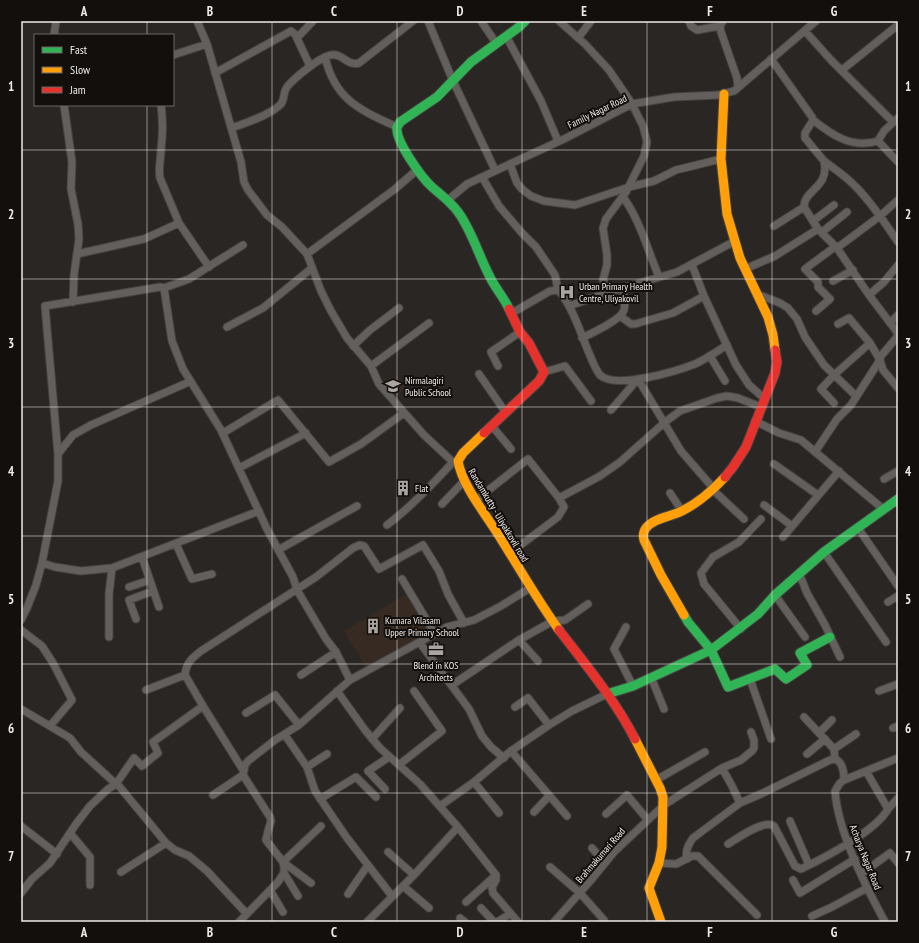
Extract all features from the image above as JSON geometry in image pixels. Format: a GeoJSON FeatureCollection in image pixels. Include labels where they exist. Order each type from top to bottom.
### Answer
{"type":"FeatureCollection","features":[{"type":"Feature","properties":{"kind":"street"},"geometry":{"type":"LineString","coordinates":[[54,34],[56,21]]}},
{"type":"Feature","properties":{"kind":"street"},"geometry":{"type":"LineString","coordinates":[[297,38],[314,21]]}},
{"type":"Feature","properties":{"kind":"street"},"geometry":{"type":"LineString","coordinates":[[232,128],[251,121],[279,106],[284,99],[286,88],[310,66],[325,57],[336,55],[350,63],[359,63],[413,21]]}},
{"type":"Feature","properties":{"kind":"street"},"geometry":{"type":"LineString","coordinates":[[428,21],[453,81],[494,170]]}},
{"type":"Feature","properties":{"kind":"street"},"geometry":{"type":"LineString","coordinates":[[481,21],[496,43]]}},
{"type":"Feature","properties":{"kind":"street"},"geometry":{"type":"LineString","coordinates":[[525,21],[471,62],[437,97],[400,122],[397,127],[398,135],[406,153],[431,186],[448,200],[459,213],[482,258],[489,276],[512,313],[520,332],[529,343],[544,372],[565,366],[591,401]]}},
{"type":"Feature","properties":{"kind":"street"},"geometry":{"type":"LineString","coordinates":[[559,21],[610,70],[632,104],[643,126],[647,142],[644,156],[629,187],[606,219],[603,228],[607,265],[603,280],[609,292]]}},
{"type":"Feature","properties":{"kind":"street"},"geometry":{"type":"LineString","coordinates":[[578,38],[591,21]]}},
{"type":"Feature","properties":{"kind":"street"},"geometry":{"type":"LineString","coordinates":[[689,21],[692,28],[697,30],[722,24],[726,50],[737,78],[738,87]]}},
{"type":"Feature","properties":{"kind":"street","name":"Family Nagar Road"},"geometry":{"type":"LineString","coordinates":[[448,200],[467,184],[494,170],[558,142],[632,104],[674,97],[724,94],[734,91],[816,21]]}},
{"type":"Feature","properties":{"kind":"street"},"geometry":{"type":"LineString","coordinates":[[200,22],[242,162],[244,182],[248,190],[267,214],[282,227],[306,254],[321,291],[346,338],[371,366],[379,384],[424,435],[456,461],[428,490],[406,510],[386,525]]}},
{"type":"Feature","properties":{"kind":"street"},"geometry":{"type":"LineString","coordinates":[[842,70],[898,25]]}},
{"type":"Feature","properties":{"kind":"street"},"geometry":{"type":"LineString","coordinates":[[215,73],[292,31],[294,32],[310,66]]}},
{"type":"Feature","properties":{"kind":"street"},"geometry":{"type":"LineString","coordinates":[[771,59],[812,117],[812,120],[832,135],[844,140],[866,144],[878,141],[884,131],[895,120],[830,59],[805,31]]}},
{"type":"Feature","properties":{"kind":"street"},"geometry":{"type":"LineString","coordinates":[[506,36],[541,100],[558,142]]}},
{"type":"Feature","properties":{"kind":"street"},"geometry":{"type":"LineString","coordinates":[[174,55],[207,44]]}},
{"type":"Feature","properties":{"kind":"street"},"geometry":{"type":"LineString","coordinates":[[325,57],[331,75],[347,100],[365,112],[397,127]]}},
{"type":"Feature","properties":{"kind":"street"},"geometry":{"type":"LineString","coordinates":[[724,94],[721,159],[727,214],[740,258],[768,317],[773,335],[777,362],[773,378],[746,447],[733,467],[714,489],[682,511],[660,519],[646,528],[643,534],[644,540],[661,575],[688,622],[711,650],[728,687],[774,669],[786,678],[807,665],[800,653],[830,637]]}},
{"type":"Feature","properties":{"kind":"street"},"geometry":{"type":"LineString","coordinates":[[64,106],[72,162],[71,189],[78,224],[79,239],[74,275],[73,302]]}},
{"type":"Feature","properties":{"kind":"street"},"geometry":{"type":"LineString","coordinates":[[161,106],[162,148],[158,170],[160,178],[179,223],[209,267]]}},
{"type":"Feature","properties":{"kind":"street"},"geometry":{"type":"LineString","coordinates":[[812,120],[805,133],[805,138],[824,161],[846,177],[857,188],[880,216],[898,242]]}},
{"type":"Feature","properties":{"kind":"street"},"geometry":{"type":"LineString","coordinates":[[878,141],[898,162]]}},
{"type":"Feature","properties":{"kind":"street"},"geometry":{"type":"LineString","coordinates":[[510,164],[517,183],[531,196],[544,201],[575,205],[629,187],[654,181],[676,170],[721,159]]}},
{"type":"Feature","properties":{"kind":"street"},"geometry":{"type":"LineString","coordinates":[[815,452],[837,419],[851,404],[880,360],[881,356],[897,337],[898,332],[869,295],[836,247],[820,231],[804,207],[804,203],[807,198],[824,178],[826,172],[824,161]]}},
{"type":"Feature","properties":{"kind":"street"},"geometry":{"type":"LineString","coordinates":[[306,254],[395,189],[418,169]]}},
{"type":"Feature","properties":{"kind":"street"},"geometry":{"type":"LineString","coordinates":[[482,177],[499,206],[536,247],[555,275],[558,290],[569,306],[595,367],[602,376],[613,380],[638,379],[660,375],[696,363],[727,345]]}},
{"type":"Feature","properties":{"kind":"street"},"geometry":{"type":"LineString","coordinates":[[622,197],[628,205],[644,238],[660,277]]}},
{"type":"Feature","properties":{"kind":"street"},"geometry":{"type":"LineString","coordinates":[[816,311],[830,299],[818,287],[818,282],[805,269],[880,216],[898,200]]}},
{"type":"Feature","properties":{"kind":"street"},"geometry":{"type":"LineString","coordinates":[[813,221],[834,205]]}},
{"type":"Feature","properties":{"kind":"street"},"geometry":{"type":"LineString","coordinates":[[774,226],[804,207]]}},
{"type":"Feature","properties":{"kind":"street"},"geometry":{"type":"LineString","coordinates":[[745,269],[776,256],[820,231],[847,212]]}},
{"type":"Feature","properties":{"kind":"street"},"geometry":{"type":"LineString","coordinates":[[77,254],[144,239],[179,223]]}},
{"type":"Feature","properties":{"kind":"street"},"geometry":{"type":"LineString","coordinates":[[569,306],[622,288],[668,276],[692,265],[735,241]]}},
{"type":"Feature","properties":{"kind":"street"},"geometry":{"type":"LineString","coordinates":[[21,620],[36,585],[42,563],[58,482],[58,454],[45,306],[160,287],[164,288],[189,278],[243,245]]}},
{"type":"Feature","properties":{"kind":"street"},"geometry":{"type":"LineString","coordinates":[[692,265],[704,296],[736,365],[743,378],[763,403]]}},
{"type":"Feature","properties":{"kind":"street"},"geometry":{"type":"LineString","coordinates":[[869,295],[884,282],[898,265]]}},
{"type":"Feature","properties":{"kind":"street"},"geometry":{"type":"LineString","coordinates":[[227,327],[263,308],[312,268]]}},
{"type":"Feature","properties":{"kind":"street"},"geometry":{"type":"LineString","coordinates":[[833,281],[853,270]]}},
{"type":"Feature","properties":{"kind":"street"},"geometry":{"type":"LineString","coordinates":[[164,288],[172,341],[189,382],[208,408],[222,433],[278,550],[293,577],[297,590],[326,639],[336,652],[350,680]]}},
{"type":"Feature","properties":{"kind":"street"},"geometry":{"type":"LineString","coordinates":[[582,338],[620,316],[625,306],[622,288]]}},
{"type":"Feature","properties":{"kind":"street"},"geometry":{"type":"LineString","coordinates":[[512,313],[550,290],[558,290]]}},
{"type":"Feature","properties":{"kind":"street"},"geometry":{"type":"LineString","coordinates":[[757,294],[780,303],[788,308],[797,319],[809,343],[824,365],[856,396]]}},
{"type":"Feature","properties":{"kind":"street"},"geometry":{"type":"LineString","coordinates":[[620,316],[631,324],[635,324],[673,312],[704,296]]}},
{"type":"Feature","properties":{"kind":"street"},"geometry":{"type":"LineString","coordinates":[[353,346],[370,330],[399,308]]}},
{"type":"Feature","properties":{"kind":"street"},"geometry":{"type":"LineString","coordinates":[[890,323],[898,315]]}},
{"type":"Feature","properties":{"kind":"street"},"geometry":{"type":"LineString","coordinates":[[838,324],[849,318],[870,343],[880,360],[883,370],[898,387]]}},
{"type":"Feature","properties":{"kind":"street"},"geometry":{"type":"LineString","coordinates":[[371,366],[429,323]]}},
{"type":"Feature","properties":{"kind":"street"},"geometry":{"type":"LineString","coordinates":[[498,366],[490,352],[520,332]]}},
{"type":"Feature","properties":{"kind":"street"},"geometry":{"type":"LineString","coordinates":[[834,403],[821,389],[834,375],[870,343]]}},
{"type":"Feature","properties":{"kind":"street"},"geometry":{"type":"LineString","coordinates":[[710,356],[725,381]]}},
{"type":"Feature","properties":{"kind":"street","name":"Randamkutty - Uliyakkovil road"},"geometry":{"type":"LineString","coordinates":[[544,372],[539,381],[456,461],[460,472],[476,500],[510,553],[530,588],[627,724],[656,780],[663,797],[664,805],[662,847],[659,863],[649,888],[661,922]]}},
{"type":"Feature","properties":{"kind":"street"},"geometry":{"type":"LineString","coordinates":[[479,374],[506,413]]}},
{"type":"Feature","properties":{"kind":"street"},"geometry":{"type":"LineString","coordinates":[[611,410],[638,379]]}},
{"type":"Feature","properties":{"kind":"street"},"geometry":{"type":"LineString","coordinates":[[638,379],[681,451],[714,489],[744,519]]}},
{"type":"Feature","properties":{"kind":"street"},"geometry":{"type":"LineString","coordinates":[[58,454],[73,435],[189,382]]}},
{"type":"Feature","properties":{"kind":"street"},"geometry":{"type":"LineString","coordinates":[[559,498],[600,476],[620,462],[664,422],[680,412],[721,396],[763,403]]}},
{"type":"Feature","properties":{"kind":"street"},"geometry":{"type":"LineString","coordinates":[[222,433],[278,400],[329,462],[361,444],[404,413]]}},
{"type":"Feature","properties":{"kind":"street"},"geometry":{"type":"LineString","coordinates":[[755,421],[779,433],[801,440],[883,509]]}},
{"type":"Feature","properties":{"kind":"street"},"geometry":{"type":"LineString","coordinates":[[492,426],[511,450]]}},
{"type":"Feature","properties":{"kind":"street"},"geometry":{"type":"LineString","coordinates":[[240,468],[306,434]]}},
{"type":"Feature","properties":{"kind":"street"},"geometry":{"type":"LineString","coordinates":[[476,500],[528,459],[559,498],[564,507],[558,517],[510,553]]}},
{"type":"Feature","properties":{"kind":"street"},"geometry":{"type":"LineString","coordinates":[[774,464],[818,495]]}},
{"type":"Feature","properties":{"kind":"street"},"geometry":{"type":"LineString","coordinates":[[884,479],[898,470]]}},
{"type":"Feature","properties":{"kind":"street"},"geometry":{"type":"LineString","coordinates":[[783,537],[839,471]]}},
{"type":"Feature","properties":{"kind":"street"},"geometry":{"type":"LineString","coordinates":[[442,504],[465,480]]}},
{"type":"Feature","properties":{"kind":"street"},"geometry":{"type":"LineString","coordinates":[[670,493],[682,511]]}},
{"type":"Feature","properties":{"kind":"street"},"geometry":{"type":"LineString","coordinates":[[440,806],[474,782],[511,751],[572,711],[607,694],[633,686],[711,650],[741,629],[758,614],[775,595],[824,552],[883,509],[898,500]]}},
{"type":"Feature","properties":{"kind":"street"},"geometry":{"type":"LineString","coordinates":[[764,505],[792,526]]}},
{"type":"Feature","properties":{"kind":"street"},"geometry":{"type":"LineString","coordinates":[[278,550],[357,506]]}},
{"type":"Feature","properties":{"kind":"street"},"geometry":{"type":"LineString","coordinates":[[42,563],[55,567],[81,571],[112,568],[259,511]]}},
{"type":"Feature","properties":{"kind":"street"},"geometry":{"type":"LineString","coordinates":[[741,629],[704,584],[701,573],[713,557],[739,542],[761,519]]}},
{"type":"Feature","properties":{"kind":"street"},"geometry":{"type":"LineString","coordinates":[[858,528],[898,586]]}},
{"type":"Feature","properties":{"kind":"street"},"geometry":{"type":"LineString","coordinates":[[176,544],[192,579],[212,574]]}},
{"type":"Feature","properties":{"kind":"street"},"geometry":{"type":"LineString","coordinates":[[311,883],[283,862],[266,840],[271,821],[270,817],[185,674],[188,663],[192,658],[297,590],[353,548],[360,545],[364,546],[379,569],[423,545],[439,571],[448,594],[464,623]]}},
{"type":"Feature","properties":{"kind":"street"},"geometry":{"type":"LineString","coordinates":[[824,552],[886,642]]}},
{"type":"Feature","properties":{"kind":"street"},"geometry":{"type":"LineString","coordinates":[[142,557],[159,607]]}},
{"type":"Feature","properties":{"kind":"street"},"geometry":{"type":"LineString","coordinates":[[108,637],[109,594],[112,568]]}},
{"type":"Feature","properties":{"kind":"street"},"geometry":{"type":"LineString","coordinates":[[799,573],[807,593],[825,625],[840,658]]}},
{"type":"Feature","properties":{"kind":"street"},"geometry":{"type":"LineString","coordinates":[[402,579],[435,634]]}},
{"type":"Feature","properties":{"kind":"street"},"geometry":{"type":"LineString","coordinates":[[129,587],[150,580]]}},
{"type":"Feature","properties":{"kind":"street"},"geometry":{"type":"LineString","coordinates":[[213,796],[243,772],[248,761],[275,740],[299,725],[350,680],[447,627],[474,620],[501,606],[530,588]]}},
{"type":"Feature","properties":{"kind":"street"},"geometry":{"type":"LineString","coordinates":[[136,619],[129,600],[154,591]]}},
{"type":"Feature","properties":{"kind":"street"},"geometry":{"type":"LineString","coordinates":[[775,595],[805,637]]}},
{"type":"Feature","properties":{"kind":"street"},"geometry":{"type":"LineString","coordinates":[[888,602],[898,596]]}},
{"type":"Feature","properties":{"kind":"street"},"geometry":{"type":"LineString","coordinates":[[452,685],[519,640],[553,621],[565,620],[588,604]]}},
{"type":"Feature","properties":{"kind":"street"},"geometry":{"type":"LineString","coordinates":[[626,627],[614,649],[633,686]]}},
{"type":"Feature","properties":{"kind":"street"},"geometry":{"type":"LineString","coordinates":[[21,630],[42,646],[53,663],[72,700],[50,726]]}},
{"type":"Feature","properties":{"kind":"street"},"geometry":{"type":"LineString","coordinates":[[519,640],[538,661]]}},
{"type":"Feature","properties":{"kind":"street"},"geometry":{"type":"LineString","coordinates":[[420,643],[469,709],[482,736],[491,747],[504,758]]}},
{"type":"Feature","properties":{"kind":"street"},"geometry":{"type":"LineString","coordinates":[[301,675],[336,652]]}},
{"type":"Feature","properties":{"kind":"street"},"geometry":{"type":"LineString","coordinates":[[146,690],[185,674]]}},
{"type":"Feature","properties":{"kind":"street"},"geometry":{"type":"LineString","coordinates":[[651,677],[664,709]]}},
{"type":"Feature","properties":{"kind":"street"},"geometry":{"type":"LineString","coordinates":[[750,679],[771,740]]}},
{"type":"Feature","properties":{"kind":"street"},"geometry":{"type":"LineString","coordinates":[[879,691],[898,684]]}},
{"type":"Feature","properties":{"kind":"street"},"geometry":{"type":"LineString","coordinates":[[337,691],[372,739],[389,757],[400,764],[420,784],[458,827],[496,875],[496,880],[492,890],[518,922]]}},
{"type":"Feature","properties":{"kind":"street"},"geometry":{"type":"LineString","coordinates":[[400,764],[442,731],[414,691]]}},
{"type":"Feature","properties":{"kind":"street"},"geometry":{"type":"LineString","coordinates":[[246,713],[275,695],[299,725]]}},
{"type":"Feature","properties":{"kind":"street"},"geometry":{"type":"LineString","coordinates":[[515,707],[528,698],[549,726]]}},
{"type":"Feature","properties":{"kind":"street"},"geometry":{"type":"LineString","coordinates":[[21,893],[23,884],[50,863],[90,806],[108,789],[116,784],[134,758],[142,766],[158,753],[153,742],[203,706]]}},
{"type":"Feature","properties":{"kind":"street"},"geometry":{"type":"LineString","coordinates":[[372,739],[400,708]]}},
{"type":"Feature","properties":{"kind":"street"},"geometry":{"type":"LineString","coordinates":[[21,709],[70,738],[81,752],[119,786],[166,843],[175,850],[189,856],[207,871],[247,914]]}},
{"type":"Feature","properties":{"kind":"street"},"geometry":{"type":"LineString","coordinates":[[804,717],[834,749],[836,759],[840,762],[844,774],[844,780],[898,758]]}},
{"type":"Feature","properties":{"kind":"street"},"geometry":{"type":"LineString","coordinates":[[819,732],[832,720]]}},
{"type":"Feature","properties":{"kind":"street","name":"Brahmakumari Road"},"geometry":{"type":"LineString","coordinates":[[556,921],[614,852],[647,819],[664,805],[722,768],[741,760],[752,751],[754,748],[754,740],[751,732]]}},
{"type":"Feature","properties":{"kind":"street"},"geometry":{"type":"LineString","coordinates":[[285,734],[307,767],[315,791],[320,799],[347,838],[392,896]]}},
{"type":"Feature","properties":{"kind":"street"},"geometry":{"type":"LineString","coordinates":[[834,749],[856,734]]}},
{"type":"Feature","properties":{"kind":"street"},"geometry":{"type":"LineString","coordinates":[[807,754],[825,739]]}},
{"type":"Feature","properties":{"kind":"street"},"geometry":{"type":"LineString","coordinates":[[511,751],[567,816]]}},
{"type":"Feature","properties":{"kind":"street"},"geometry":{"type":"LineString","coordinates":[[656,780],[705,752]]}},
{"type":"Feature","properties":{"kind":"street"},"geometry":{"type":"LineString","coordinates":[[307,767],[327,754]]}},
{"type":"Feature","properties":{"kind":"street"},"geometry":{"type":"LineString","coordinates":[[385,789],[368,771],[389,757]]}},
{"type":"Feature","properties":{"kind":"street"},"geometry":{"type":"LineString","coordinates":[[687,859],[686,854],[688,845],[693,838],[740,803],[763,793],[819,764],[836,759]]}},
{"type":"Feature","properties":{"kind":"street"},"geometry":{"type":"LineString","coordinates":[[722,768],[740,803]]}},
{"type":"Feature","properties":{"kind":"street"},"geometry":{"type":"LineString","coordinates":[[866,771],[888,809]]}},
{"type":"Feature","properties":{"kind":"street"},"geometry":{"type":"LineString","coordinates":[[320,799],[356,777],[376,797]]}},
{"type":"Feature","properties":{"kind":"street","name":"Acharya Nagar Road"},"geometry":{"type":"LineString","coordinates":[[844,780],[835,791],[841,823],[867,888],[885,922]]}},
{"type":"Feature","properties":{"kind":"street"},"geometry":{"type":"LineString","coordinates":[[474,782],[499,813]]}},
{"type":"Feature","properties":{"kind":"street"},"geometry":{"type":"LineString","coordinates":[[606,814],[627,794],[647,819]]}},
{"type":"Feature","properties":{"kind":"street"},"geometry":{"type":"LineString","coordinates":[[534,812],[549,796]]}},
{"type":"Feature","properties":{"kind":"street"},"geometry":{"type":"LineString","coordinates":[[728,844],[765,824],[772,824],[795,866],[801,869],[848,843],[884,816],[898,798]]}},
{"type":"Feature","properties":{"kind":"street"},"geometry":{"type":"LineString","coordinates":[[790,821],[809,865]]}},
{"type":"Feature","properties":{"kind":"street"},"geometry":{"type":"LineString","coordinates":[[21,826],[57,854]]}},
{"type":"Feature","properties":{"kind":"street"},"geometry":{"type":"LineString","coordinates":[[283,862],[321,826]]}},
{"type":"Feature","properties":{"kind":"street"},"geometry":{"type":"LineString","coordinates":[[369,921],[458,827]]}},
{"type":"Feature","properties":{"kind":"street"},"geometry":{"type":"LineString","coordinates":[[70,833],[90,857],[90,885]]}},
{"type":"Feature","properties":{"kind":"street"},"geometry":{"type":"LineString","coordinates":[[121,872],[166,843]]}},
{"type":"Feature","properties":{"kind":"street"},"geometry":{"type":"LineString","coordinates":[[592,848],[605,863]]}},
{"type":"Feature","properties":{"kind":"street"},"geometry":{"type":"LineString","coordinates":[[388,852],[414,875]]}},
{"type":"Feature","properties":{"kind":"street"},"geometry":{"type":"LineString","coordinates":[[861,874],[890,853],[898,863]]}},
{"type":"Feature","properties":{"kind":"street"},"geometry":{"type":"LineString","coordinates":[[659,863],[676,864],[694,855],[698,856],[757,916]]}},
{"type":"Feature","properties":{"kind":"street"},"geometry":{"type":"LineString","coordinates":[[793,880],[800,893],[855,859]]}},
{"type":"Feature","properties":{"kind":"street"},"geometry":{"type":"LineString","coordinates":[[283,862],[284,873],[298,896]]}},
{"type":"Feature","properties":{"kind":"street"},"geometry":{"type":"LineString","coordinates":[[348,894],[368,865]]}},
{"type":"Feature","properties":{"kind":"street"},"geometry":{"type":"LineString","coordinates":[[550,867],[580,894],[604,920]]}},
{"type":"Feature","properties":{"kind":"street"},"geometry":{"type":"LineString","coordinates":[[239,922],[278,882],[284,873]]}},
{"type":"Feature","properties":{"kind":"street"},"geometry":{"type":"LineString","coordinates":[[466,902],[496,875]]}},
{"type":"Feature","properties":{"kind":"street"},"geometry":{"type":"LineString","coordinates":[[403,886],[428,908]]}},
{"type":"Feature","properties":{"kind":"street"},"geometry":{"type":"LineString","coordinates":[[812,916],[867,888]]}},
{"type":"Feature","properties":{"kind":"street"},"geometry":{"type":"LineString","coordinates":[[270,890],[283,912]]}},
{"type":"Feature","properties":{"kind":"street"},"geometry":{"type":"LineString","coordinates":[[481,908],[496,922],[510,914]]}},
{"type":"Feature","properties":{"kind":"shaded area","name":"Nirmalagiri Public School"},"geometry":{"type":"Polygon","coordinates":[[[396,375],[406,388],[393,399],[381,385],[396,375]]]}},
{"type":"Feature","properties":{"kind":"shaded area"},"geometry":{"type":"Polygon","coordinates":[[[408,593],[432,633],[367,669],[344,631],[408,593]]]}},
{"type":"Feature","properties":{"kind":"traffic: fast"},"geometry":{"type":"LineString","coordinates":[[509,309],[485,268],[463,219],[452,205],[432,187],[416,168],[400,141],[397,127],[400,122],[437,97],[471,62],[525,21]]}},
{"type":"Feature","properties":{"kind":"traffic: fast"},"geometry":{"type":"LineString","coordinates":[[607,694],[633,686],[711,650],[758,614],[775,595],[824,552],[898,499]]}},
{"type":"Feature","properties":{"kind":"traffic: fast"},"geometry":{"type":"LineString","coordinates":[[684,615],[711,650],[728,687],[775,669],[786,679],[807,665],[800,653],[830,637]]}},
{"type":"Feature","properties":{"kind":"traffic: slow"},"geometry":{"type":"LineString","coordinates":[[724,94],[721,159],[727,214],[740,258],[768,317],[775,350]]}},
{"type":"Feature","properties":{"kind":"traffic: slow"},"geometry":{"type":"LineString","coordinates":[[484,433],[463,453],[458,461],[460,471],[476,501],[559,630]]}},
{"type":"Feature","properties":{"kind":"traffic: slow"},"geometry":{"type":"LineString","coordinates":[[684,615],[661,575],[644,540],[644,532],[653,522],[682,511],[694,504],[725,477]]}},
{"type":"Feature","properties":{"kind":"traffic: slow"},"geometry":{"type":"LineString","coordinates":[[635,739],[660,788],[663,797],[662,847],[659,863],[649,888],[661,922]]}},
{"type":"Feature","properties":{"kind":"traffic: jam"},"geometry":{"type":"LineString","coordinates":[[484,433],[539,381],[544,372],[529,343],[520,332],[509,309]]}},
{"type":"Feature","properties":{"kind":"traffic: jam"},"geometry":{"type":"LineString","coordinates":[[725,477],[746,447],[775,373],[777,362],[775,350]]}},
{"type":"Feature","properties":{"kind":"traffic: jam"},"geometry":{"type":"LineString","coordinates":[[559,630],[609,697],[635,739]]}},
{"type":"Feature","properties":{"kind":"place","name":"Urban Primary Health Centre, Uliyakovil"},"geometry":{"type":"Point","coordinates":[567,292]}},
{"type":"Feature","properties":{"kind":"place","name":"Nirmalagiri Public School"},"geometry":{"type":"Point","coordinates":[393,386]}},
{"type":"Feature","properties":{"kind":"place","name":"Flat"},"geometry":{"type":"Point","coordinates":[403,488]}},
{"type":"Feature","properties":{"kind":"place","name":"Kumara Vilasam Upper Primary School"},"geometry":{"type":"Point","coordinates":[373,626]}},
{"type":"Feature","properties":{"kind":"place","name":"Blend in KOS Architects"},"geometry":{"type":"Point","coordinates":[436,649]}}]}
